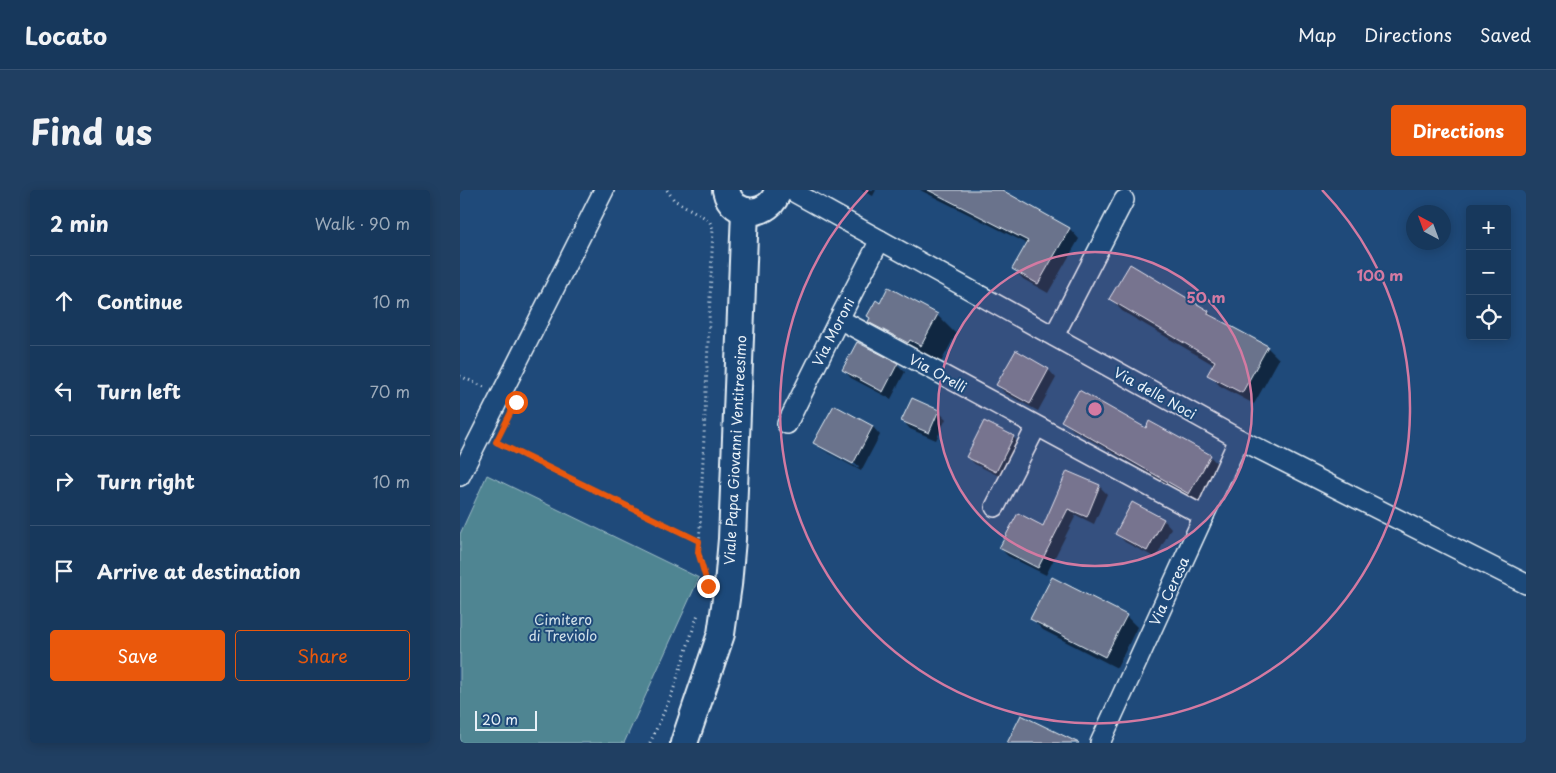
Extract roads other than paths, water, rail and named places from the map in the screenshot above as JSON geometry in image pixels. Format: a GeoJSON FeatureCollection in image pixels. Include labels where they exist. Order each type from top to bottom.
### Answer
{"type":"FeatureCollection","features":[{"type":"Feature","properties":{"kind":"street"},"geometry":{"type":"LineString","coordinates":[[460,476],[604,190]]}},
{"type":"Feature","properties":{"kind":"street"},"geometry":{"type":"LineString","coordinates":[[726,190],[731,202],[737,208],[753,212],[769,206],[778,190]]}},
{"type":"Feature","properties":{"kind":"street","name":"Via delle Noci"},"geometry":{"type":"LineString","coordinates":[[790,190],[1239,439],[1526,584]]}},
{"type":"Feature","properties":{"kind":"street"},"geometry":{"type":"LineString","coordinates":[[1054,336],[1124,200]]}},
{"type":"Feature","properties":{"kind":"street","name":"Viale Papa Giovanni Ventitreesimo"},"geometry":{"type":"LineString","coordinates":[[684,743],[721,634],[728,586],[733,520],[745,211]]}},
{"type":"Feature","properties":{"kind":"street","name":"Via Moroni"},"geometry":{"type":"LineString","coordinates":[[787,424],[880,240]]}},
{"type":"Feature","properties":{"kind":"street","name":"Via Orelli"},"geometry":{"type":"LineString","coordinates":[[838,320],[1204,516]]}},
{"type":"Feature","properties":{"kind":"street"},"geometry":{"type":"LineString","coordinates":[[995,506],[1036,427]]}},
{"type":"Feature","properties":{"kind":"street","name":"Via Ceresa"},"geometry":{"type":"LineString","coordinates":[[1100,743],[1239,439]]}},
{"type":"Feature","properties":{"kind":"park label","name":"Cimitero di Treviolo"},"geometry":{"type":"Point","coordinates":[563,628]}}]}
